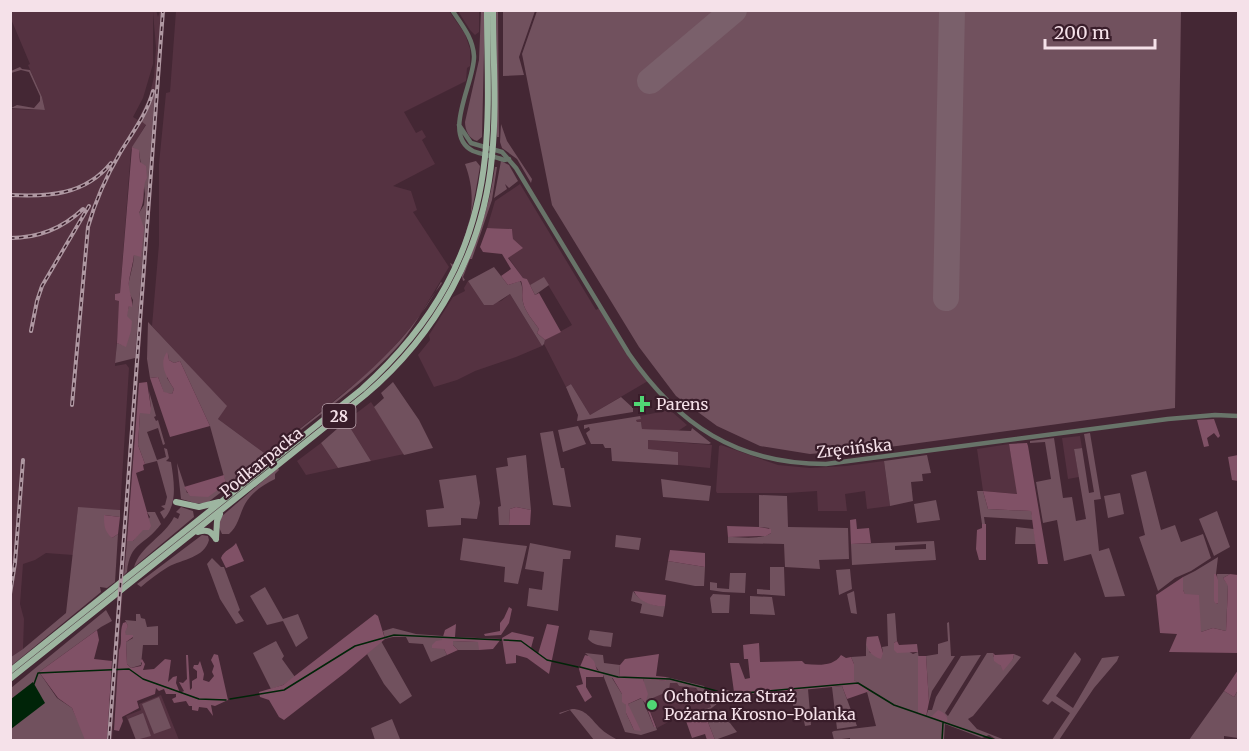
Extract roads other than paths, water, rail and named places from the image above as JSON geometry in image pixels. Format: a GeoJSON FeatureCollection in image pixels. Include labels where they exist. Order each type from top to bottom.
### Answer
{"type":"FeatureCollection","features":[{"type":"Feature","properties":{"kind":"main road","name":"Podkarpacka"},"geometry":{"type":"LineString","coordinates":[[139,572],[192,535],[382,380],[424,334],[454,288],[473,243],[485,202],[489,155],[487,10]]}},
{"type":"Feature","properties":{"kind":"main road","name":"Podkarpacka"},"geometry":{"type":"LineString","coordinates":[[489,148],[494,10]]}},
{"type":"Feature","properties":{"kind":"main road","name":"Podkarpacka"},"geometry":{"type":"LineString","coordinates":[[10,671],[139,572],[222,501],[362,389],[404,349],[423,324],[452,276],[469,235],[489,155]]}},
{"type":"Feature","properties":{"kind":"main road"},"geometry":{"type":"LineString","coordinates":[[176,502],[193,507],[222,501]]}},
{"type":"Feature","properties":{"kind":"main road"},"geometry":{"type":"LineString","coordinates":[[193,507],[198,514],[197,522]]}},
{"type":"Feature","properties":{"kind":"main road"},"geometry":{"type":"LineString","coordinates":[[192,535],[204,530],[212,533],[216,539],[217,521],[221,512]]}},
{"type":"Feature","properties":{"kind":"main road","name":"Podkarpacka"},"geometry":{"type":"LineString","coordinates":[[10,680],[98,604]]}},
{"type":"Feature","properties":{"kind":"street"},"geometry":{"type":"LineString","coordinates":[[452,10],[471,39],[474,55],[459,125],[460,135],[473,151],[504,160],[509,159]]}},
{"type":"Feature","properties":{"kind":"street","name":"Zręcińska"},"geometry":{"type":"LineString","coordinates":[[459,125],[471,143],[502,152],[509,159],[625,348],[648,381],[670,405],[691,422],[739,449],[784,461],[826,464],[1178,418],[1239,416]]}},
{"type":"Feature","properties":{"kind":"waterway"},"geometry":{"type":"LineString","coordinates":[[230,699],[284,690],[355,646],[394,635],[501,640]]}},
{"type":"Feature","properties":{"kind":"waterway"},"geometry":{"type":"LineString","coordinates":[[504,640],[521,641],[547,660],[578,667]]}},
{"type":"Feature","properties":{"kind":"waterway"},"geometry":{"type":"LineString","coordinates":[[580,667],[618,677],[670,679],[717,691]]}},
{"type":"Feature","properties":{"kind":"waterway"},"geometry":{"type":"LineString","coordinates":[[34,684],[38,673],[129,669],[143,679],[199,699],[226,700]]}},
{"type":"Feature","properties":{"kind":"waterway"},"geometry":{"type":"LineString","coordinates":[[724,692],[734,694],[858,683],[894,705],[995,740]]}},
{"type":"Feature","properties":{"kind":"waterway"},"geometry":{"type":"LineString","coordinates":[[942,740],[943,723]]}},
{"type":"Feature","properties":{"kind":"railway"},"geometry":{"type":"LineString","coordinates":[[109,740],[163,10]]}},
{"type":"Feature","properties":{"kind":"railway"},"geometry":{"type":"LineString","coordinates":[[72,405],[88,227],[106,179],[143,115],[153,91]]}},
{"type":"Feature","properties":{"kind":"railway"},"geometry":{"type":"LineString","coordinates":[[10,195],[52,194],[78,188],[101,174],[111,163]]}},
{"type":"Feature","properties":{"kind":"railway"},"geometry":{"type":"LineString","coordinates":[[31,331],[42,286],[89,206]]}},
{"type":"Feature","properties":{"kind":"railway"},"geometry":{"type":"LineString","coordinates":[[10,238],[50,231],[67,222],[83,209]]}},
{"type":"Feature","properties":{"kind":"railway"},"geometry":{"type":"LineString","coordinates":[[10,594],[15,563],[23,460]]}},
{"type":"Feature","properties":{"kind":"place","name":"Parens"},"geometry":{"type":"Point","coordinates":[642,404]}},
{"type":"Feature","properties":{"kind":"place","name":"Ochotnicza Straż Pożarna Krosno-Polanka"},"geometry":{"type":"Point","coordinates":[652,705]}}]}
